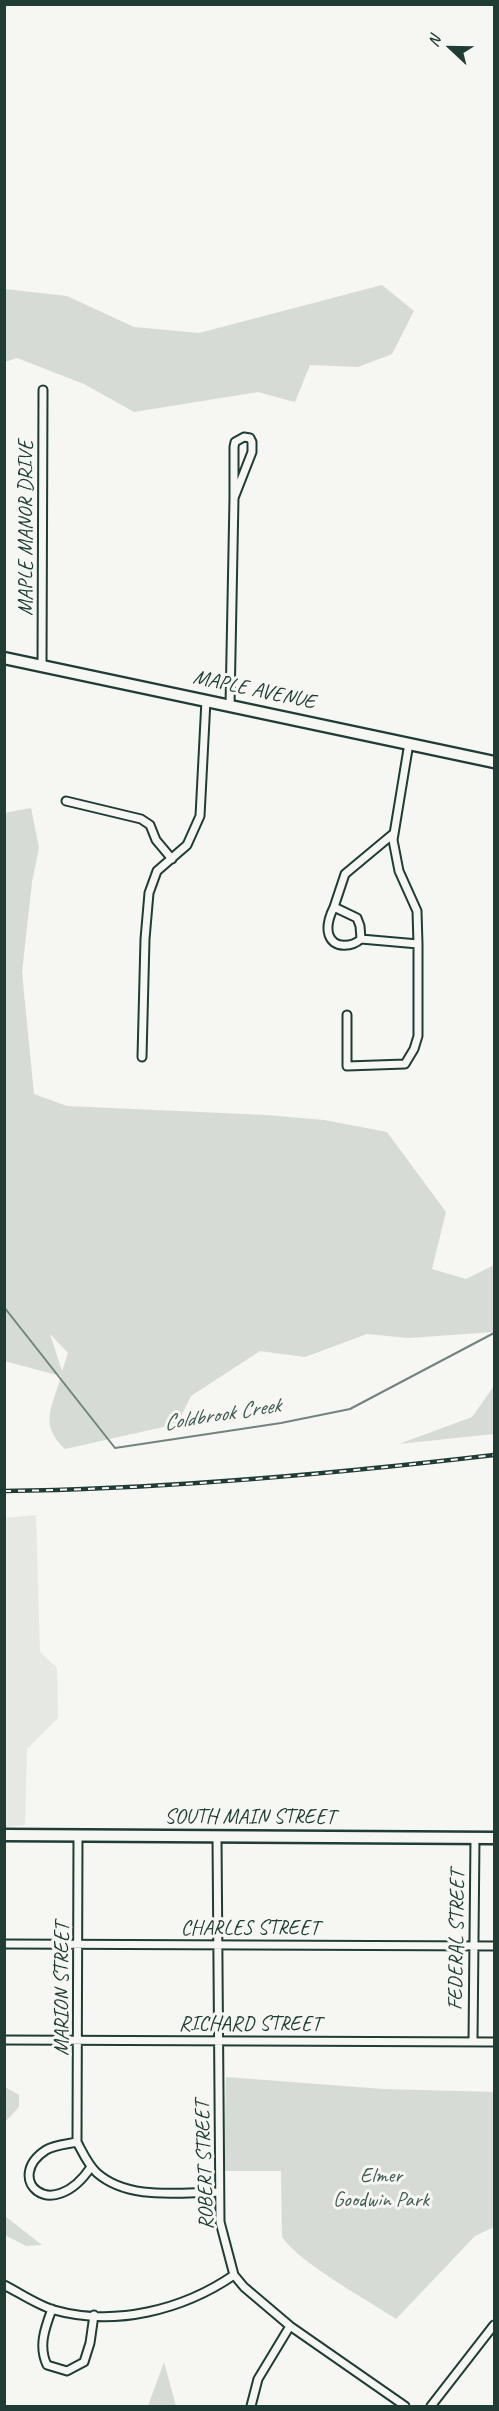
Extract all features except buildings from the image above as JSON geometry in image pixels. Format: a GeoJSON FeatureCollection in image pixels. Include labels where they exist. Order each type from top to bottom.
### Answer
{"type":"FeatureCollection","features":[{"type":"Feature","properties":{"kind":"main road","name":"MAPLE AVENUE"},"geometry":{"type":"LineString","coordinates":[[4,658],[495,762]]}},
{"type":"Feature","properties":{"kind":"main road","name":"SOUTH MAIN STREET"},"geometry":{"type":"LineString","coordinates":[[4,1835],[495,1838]]}},
{"type":"Feature","properties":{"kind":"street","name":"MAPLE MANOR DRIVE"},"geometry":{"type":"LineString","coordinates":[[42,666],[43,390]]}},
{"type":"Feature","properties":{"kind":"street"},"geometry":{"type":"LineString","coordinates":[[230,705],[234,447],[238,439],[250,438],[252,452],[234,498]]}},
{"type":"Feature","properties":{"kind":"street"},"geometry":{"type":"LineString","coordinates":[[142,1057],[145,939],[149,893],[157,871],[187,845],[200,816],[206,700]]}},
{"type":"Feature","properties":{"kind":"street"},"geometry":{"type":"LineString","coordinates":[[347,1014],[347,1066],[405,1064],[414,1049],[418,1036],[417,911],[399,871],[393,834],[409,743]]}},
{"type":"Feature","properties":{"kind":"street"},"geometry":{"type":"LineString","coordinates":[[66,801],[141,819],[150,825],[156,840],[172,859]]}},
{"type":"Feature","properties":{"kind":"street"},"geometry":{"type":"LineString","coordinates":[[393,834],[345,874],[328,925],[329,936],[340,945],[348,946],[361,939],[418,944]]}},
{"type":"Feature","properties":{"kind":"street"},"geometry":{"type":"LineString","coordinates":[[334,907],[357,918],[361,939]]}},
{"type":"Feature","properties":{"kind":"street","name":"MARION STREET"},"geometry":{"type":"LineString","coordinates":[[77,2142],[78,1835]]}},
{"type":"Feature","properties":{"kind":"street","name":"ROBERT STREET"},"geometry":{"type":"LineString","coordinates":[[217,1836],[220,2222],[234,2275],[244,2287],[290,2326],[405,2406]]}},
{"type":"Feature","properties":{"kind":"street","name":"FEDERAL STREET"},"geometry":{"type":"LineString","coordinates":[[473,2041],[475,1838]]}},
{"type":"Feature","properties":{"kind":"street","name":"CHARLES STREET"},"geometry":{"type":"LineString","coordinates":[[4,1944],[495,1946]]}},
{"type":"Feature","properties":{"kind":"street","name":"RICHARD STREET"},"geometry":{"type":"LineString","coordinates":[[4,2040],[495,2042]]}},
{"type":"Feature","properties":{"kind":"street"},"geometry":{"type":"LineString","coordinates":[[91,2167],[75,2186],[59,2195],[43,2196],[30,2183],[29,2171],[37,2157],[48,2149],[77,2142],[91,2167],[118,2187],[142,2192],[219,2192]]}},
{"type":"Feature","properties":{"kind":"street"},"geometry":{"type":"LineString","coordinates":[[4,2285],[52,2309],[94,2315],[133,2315],[176,2305],[216,2287],[234,2275]]}},
{"type":"Feature","properties":{"kind":"street"},"geometry":{"type":"LineString","coordinates":[[52,2309],[44,2336],[43,2356],[47,2365],[67,2371],[84,2362],[90,2343],[94,2315]]}},
{"type":"Feature","properties":{"kind":"street"},"geometry":{"type":"LineString","coordinates":[[430,2406],[495,2325]]}},
{"type":"Feature","properties":{"kind":"street"},"geometry":{"type":"LineString","coordinates":[[251,2406],[258,2379],[290,2326]]}},
{"type":"Feature","properties":{"kind":"shaded area"},"geometry":{"type":"Polygon","coordinates":[[[36,1515],[40,1652],[57,1668],[58,1718],[27,1749],[25,1825],[5,1827],[5,1518],[36,1515]]]}},
{"type":"Feature","properties":{"kind":"green space"},"geometry":{"type":"Polygon","coordinates":[[[382,285],[414,311],[392,354],[358,367],[310,365],[295,402],[258,392],[134,412],[84,384],[17,358],[5,362],[5,289],[67,296],[134,327],[199,333],[382,285]]]}},
{"type":"Feature","properties":{"kind":"green space"},"geometry":{"type":"Polygon","coordinates":[[[31,808],[39,848],[32,882],[22,972],[34,1094],[67,1106],[266,1115],[324,1120],[387,1132],[446,1212],[432,1269],[466,1279],[494,1265],[494,1332],[409,1338],[367,1334],[305,1357],[260,1351],[191,1396],[177,1424],[65,1449],[57,1440],[50,1423],[50,1414],[61,1376],[4,1361],[4,813],[31,808]],[[50,1334],[62,1371],[68,1353],[50,1334]]]}},
{"type":"Feature","properties":{"kind":"green space"},"geometry":{"type":"Polygon","coordinates":[[[494,1386],[494,1434],[399,1444],[472,1417],[494,1386]]]}},
{"type":"Feature","properties":{"kind":"green space","name":"Elmer Goodwin Park"},"geometry":{"type":"Polygon","coordinates":[[[226,2077],[383,2089],[494,2092],[494,2227],[475,2236],[396,2319],[319,2270],[282,2237],[281,2171],[224,2171],[226,2077]]]}},
{"type":"Feature","properties":{"kind":"green space"},"geometry":{"type":"Polygon","coordinates":[[[5,2087],[19,2095],[19,2107],[5,2122],[5,2087]]]}},
{"type":"Feature","properties":{"kind":"green space"},"geometry":{"type":"Polygon","coordinates":[[[5,2216],[42,2245],[26,2246],[5,2235],[5,2216]]]}},
{"type":"Feature","properties":{"kind":"green space"},"geometry":{"type":"Polygon","coordinates":[[[164,2362],[176,2406],[148,2406],[164,2362]]]}},
{"type":"Feature","properties":{"kind":"waterway","name":"Coldbrook Creek"},"geometry":{"type":"LineString","coordinates":[[4,1307],[115,1448],[281,1423],[350,1409],[494,1333]]}},
{"type":"Feature","properties":{"kind":"railway"},"geometry":{"type":"LineString","coordinates":[[4,1491],[188,1484],[494,1455]]}}]}
